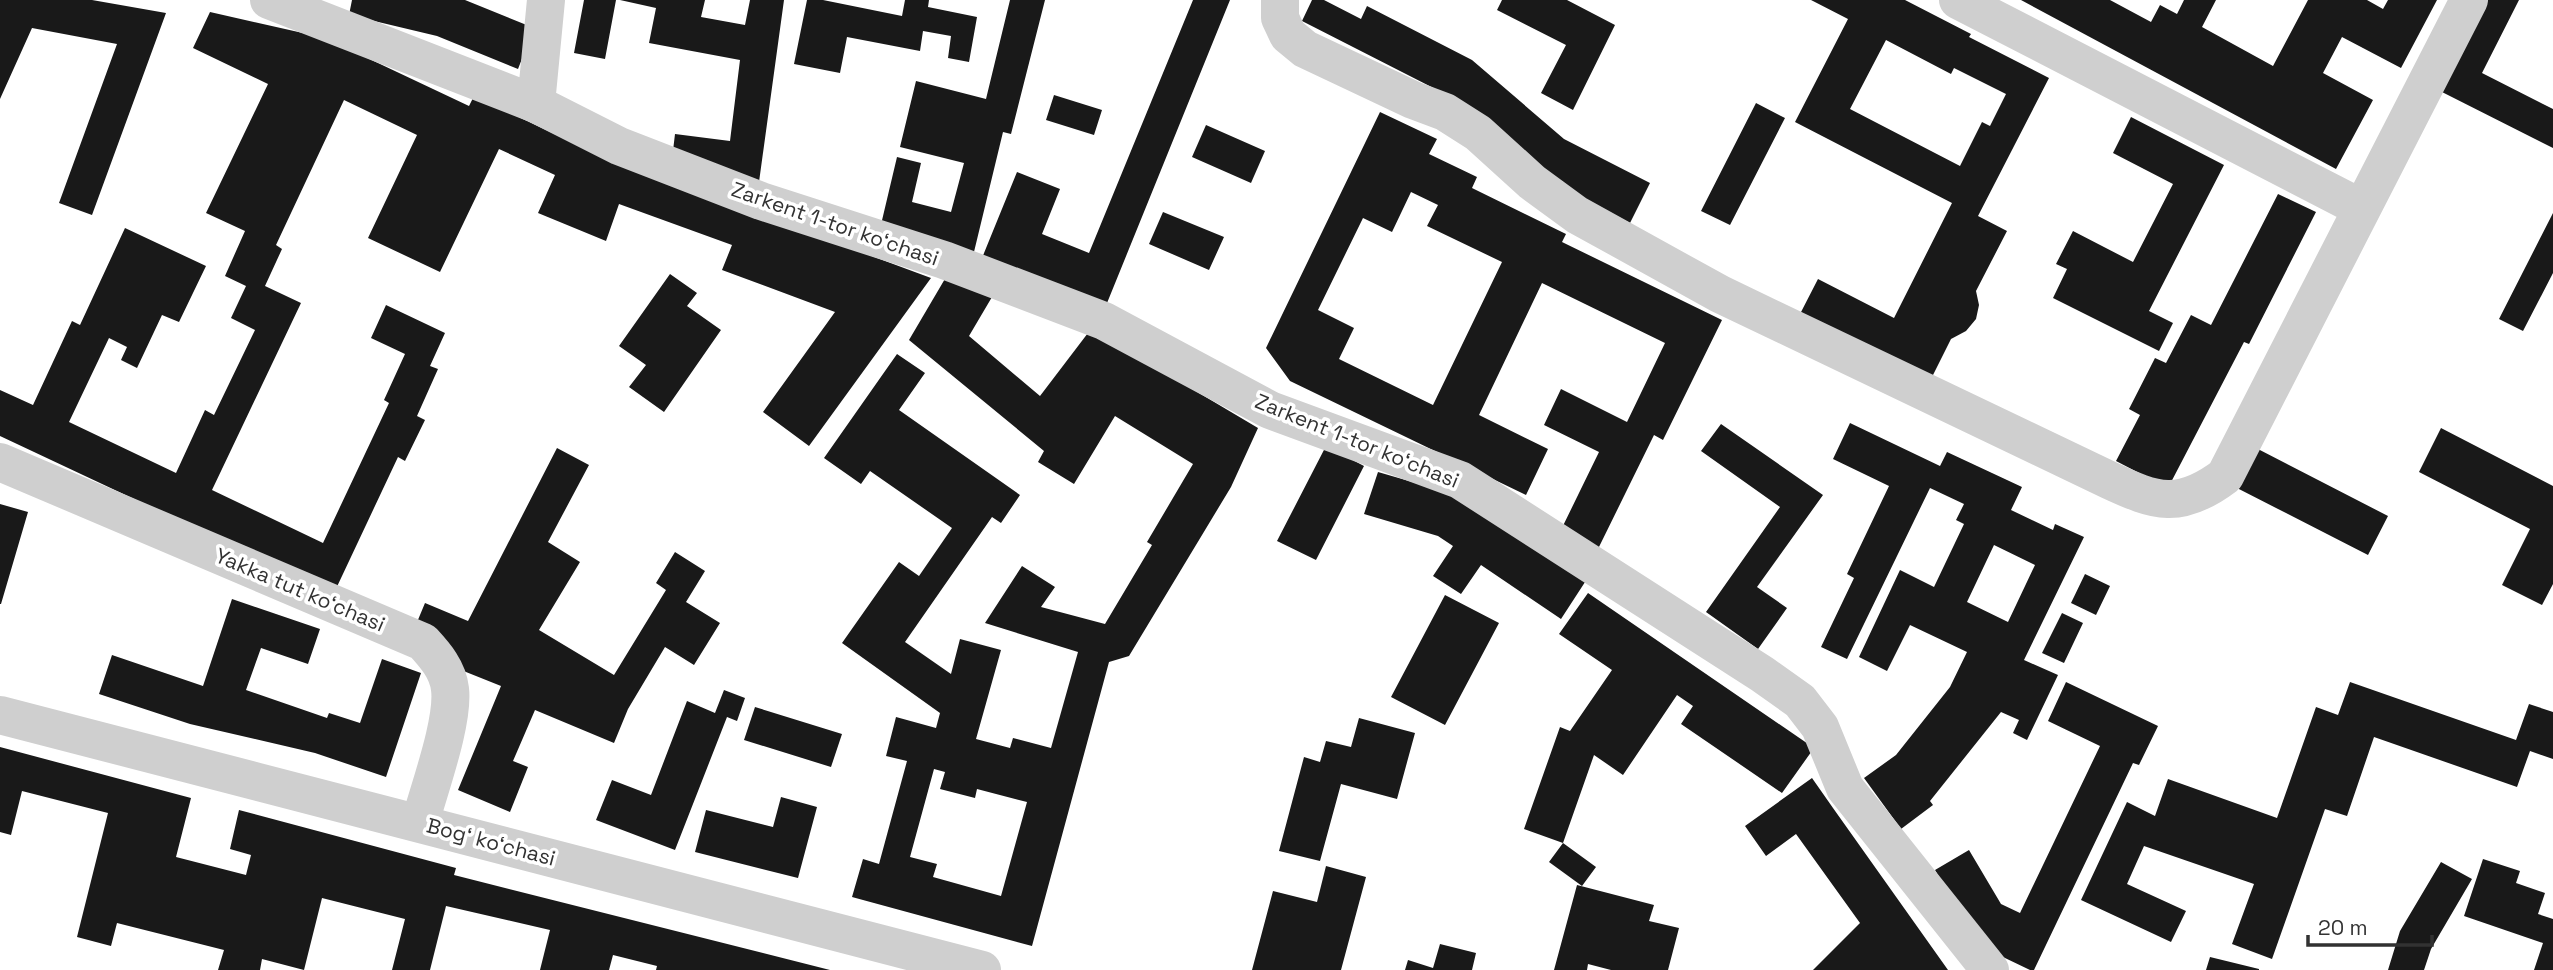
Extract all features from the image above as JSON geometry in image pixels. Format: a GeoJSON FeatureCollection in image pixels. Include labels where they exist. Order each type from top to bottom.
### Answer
{"type":"FeatureCollection","features":[{"type":"Feature","properties":{"kind":"street"},"geometry":{"type":"LineString","coordinates":[[268,0],[536,104],[546,0]]}},
{"type":"Feature","properties":{"kind":"street"},"geometry":{"type":"LineString","coordinates":[[1280,0],[1280,18],[1288,35],[1305,49],[1413,100],[1445,112],[1478,133],[1532,182],[1577,215],[1720,294],[2146,498],[2183,499],[2207,490],[2225,476],[2469,0]]}},
{"type":"Feature","properties":{"kind":"street"},"geometry":{"type":"LineString","coordinates":[[1958,0],[2361,208]]}},
{"type":"Feature","properties":{"kind":"street","name":"Zarkent 1-tor koʻchasi"},"geometry":{"type":"LineString","coordinates":[[536,104],[619,146],[761,201],[944,260],[1104,321],[1270,410],[1460,481],[1800,701],[1820,727],[1845,788],[1990,970]]}},
{"type":"Feature","properties":{"kind":"street","name":"Yakka tut koʻchasi"},"geometry":{"type":"LineString","coordinates":[[0,462],[423,642],[440,661],[450,689],[447,727],[420,823]]}},
{"type":"Feature","properties":{"kind":"street","name":"Bogʻ koʻchasi"},"geometry":{"type":"LineString","coordinates":[[0,715],[982,970]]}},
{"type":"Feature","properties":{"kind":"building"},"geometry":{"type":"Polygon","coordinates":[[[0,0],[92,0],[166,13],[92,215],[59,203],[117,44],[32,28],[0,99],[0,0]]]}},
{"type":"Feature","properties":{"kind":"building"},"geometry":{"type":"Polygon","coordinates":[[[352,0],[465,0],[534,28],[518,69],[437,36],[349,15],[352,0]]]}},
{"type":"Feature","properties":{"kind":"building"},"geometry":{"type":"Polygon","coordinates":[[[584,0],[616,0],[605,59],[574,53],[584,0]]]}},
{"type":"Feature","properties":{"kind":"building"},"geometry":{"type":"Polygon","coordinates":[[[620,0],[705,0],[701,17],[745,25],[750,0],[784,0],[759,182],[672,159],[675,134],[730,141],[740,60],[649,43],[656,8],[620,0]]]}},
{"type":"Feature","properties":{"kind":"building"},"geometry":{"type":"Polygon","coordinates":[[[807,0],[823,0],[902,16],[905,0],[929,0],[928,7],[977,17],[969,62],[948,58],[951,36],[923,31],[920,51],[847,37],[840,73],[794,64],[807,0]]]}},
{"type":"Feature","properties":{"kind":"building"},"geometry":{"type":"Polygon","coordinates":[[[1010,0],[1045,0],[1011,134],[1003,132],[973,256],[879,233],[897,157],[921,163],[912,202],[951,212],[964,163],[900,147],[916,81],[986,99],[1010,0]]]}},
{"type":"Feature","properties":{"kind":"building"},"geometry":{"type":"Polygon","coordinates":[[[1193,0],[1230,0],[1105,308],[982,258],[1017,172],[1060,189],[1042,234],[1089,253],[1193,0]]]}},
{"type":"Feature","properties":{"kind":"building"},"geometry":{"type":"Polygon","coordinates":[[[1312,0],[1324,0],[1361,19],[1367,6],[1472,60],[1564,139],[1650,183],[1630,223],[1544,178],[1453,98],[1302,21],[1312,0]]]}},
{"type":"Feature","properties":{"kind":"building"},"geometry":{"type":"Polygon","coordinates":[[[1502,0],[1567,0],[1615,25],[1573,110],[1541,93],[1566,45],[1497,10],[1502,0]]]}},
{"type":"Feature","properties":{"kind":"building"},"geometry":{"type":"Polygon","coordinates":[[[1811,0],[1905,0],[2049,78],[1978,216],[2007,231],[1976,291],[1979,305],[1976,319],[1966,331],[1951,339],[1930,381],[1800,314],[1818,279],[1894,318],[1952,203],[1795,122],[1848,19],[1811,0]],[[1886,40],[1850,109],[1960,166],[1982,122],[1990,126],[2006,94],[1954,68],[1951,74],[1886,40]]]}},
{"type":"Feature","properties":{"kind":"building"},"geometry":{"type":"Polygon","coordinates":[[[2021,0],[2110,0],[2151,22],[2160,5],[2177,14],[2184,0],[2216,0],[2202,27],[2273,66],[2308,0],[2367,0],[2383,9],[2388,0],[2437,0],[2401,68],[2342,37],[2323,73],[2373,100],[2336,169],[2021,0]]]}},
{"type":"Feature","properties":{"kind":"building"},"geometry":{"type":"Polygon","coordinates":[[[2484,0],[2519,0],[2482,73],[2553,109],[2553,148],[2438,90],[2484,0]]]}},
{"type":"Feature","properties":{"kind":"building"},"geometry":{"type":"Polygon","coordinates":[[[210,12],[325,38],[469,106],[474,96],[599,155],[931,278],[809,446],[763,412],[835,312],[722,270],[732,245],[619,204],[606,241],[538,213],[555,175],[499,149],[440,272],[368,238],[417,135],[344,100],[276,245],[282,249],[265,286],[301,303],[212,490],[323,543],[389,403],[384,400],[405,354],[371,338],[386,305],[445,333],[430,366],[438,369],[417,416],[425,420],[405,461],[398,457],[334,593],[0,436],[0,390],[33,405],[72,321],[80,325],[125,228],[206,266],[179,322],[162,315],[137,368],[121,360],[127,347],[109,338],[69,422],[176,473],[205,410],[214,415],[255,330],[231,318],[246,286],[225,276],[245,231],[206,213],[268,84],[193,48],[210,12]]]}},
{"type":"Feature","properties":{"kind":"building"},"geometry":{"type":"Polygon","coordinates":[[[1054,95],[1102,110],[1094,135],[1046,120],[1054,95]]]}},
{"type":"Feature","properties":{"kind":"building"},"geometry":{"type":"Polygon","coordinates":[[[1756,103],[1785,118],[1730,225],[1701,211],[1756,103]]]}},
{"type":"Feature","properties":{"kind":"building"},"geometry":{"type":"Polygon","coordinates":[[[1380,112],[1437,139],[1429,154],[1477,177],[1472,188],[1566,234],[1562,242],[1722,320],[1663,440],[1654,435],[1597,551],[1559,534],[1599,452],[1544,425],[1561,389],[1627,422],[1665,343],[1542,283],[1479,415],[1548,449],[1526,495],[1290,381],[1266,348],[1380,112]],[[1411,192],[1392,232],[1363,218],[1318,310],[1354,328],[1339,359],[1433,405],[1502,262],[1427,226],[1438,205],[1411,192]]]}},
{"type":"Feature","properties":{"kind":"building"},"geometry":{"type":"Polygon","coordinates":[[[2131,117],[2224,165],[2149,311],[2173,323],[2159,351],[2053,298],[2067,269],[2056,264],[2073,231],[2133,262],[2173,184],[2113,153],[2131,117]]]}},
{"type":"Feature","properties":{"kind":"building"},"geometry":{"type":"Polygon","coordinates":[[[1206,125],[1265,151],[1251,183],[1192,157],[1206,125]]]}},
{"type":"Feature","properties":{"kind":"building"},"geometry":{"type":"Polygon","coordinates":[[[2278,194],[2316,212],[2249,344],[2244,342],[2168,488],[2116,461],[2140,415],[2129,409],[2155,358],[2166,363],[2191,315],[2211,325],[2278,194]]]}},
{"type":"Feature","properties":{"kind":"building"},"geometry":{"type":"Polygon","coordinates":[[[1163,212],[1224,237],[1209,270],[1149,244],[1163,212]]]}},
{"type":"Feature","properties":{"kind":"building"},"geometry":{"type":"Polygon","coordinates":[[[2553,213],[2553,273],[2523,331],[2499,319],[2553,213]]]}},
{"type":"Feature","properties":{"kind":"building"},"geometry":{"type":"Polygon","coordinates":[[[949,272],[992,297],[969,336],[1040,396],[1091,329],[1258,428],[1231,487],[1129,656],[1109,662],[1032,946],[852,897],[863,859],[879,864],[907,761],[886,756],[896,717],[936,728],[940,713],[842,643],[899,562],[919,576],[952,528],[870,471],[861,484],[824,458],[897,354],[925,373],[899,410],[1020,495],[1001,523],[992,517],[905,642],[951,674],[960,639],[1001,650],[976,739],[1010,748],[1013,738],[1051,748],[1078,652],[985,623],[1022,566],[1055,587],[1041,607],[1105,624],[1152,545],[1147,542],[1193,464],[1115,416],[1074,484],[1038,462],[1044,451],[909,340],[949,272]],[[934,769],[910,857],[937,864],[933,877],[1001,896],[1027,802],[977,789],[975,798],[940,789],[945,772],[934,769]]]}},
{"type":"Feature","properties":{"kind":"building"},"geometry":{"type":"Polygon","coordinates":[[[670,274],[697,293],[687,306],[721,330],[664,412],[629,387],[646,365],[619,346],[670,274]]]}},
{"type":"Feature","properties":{"kind":"building"},"geometry":{"type":"Polygon","coordinates":[[[1850,423],[1940,466],[1947,452],[2022,487],[2011,510],[2053,530],[2055,524],[2084,537],[2024,660],[2058,675],[2027,740],[2013,733],[2019,720],[2001,712],[1930,801],[1933,805],[1901,829],[1864,778],[1896,755],[1950,687],[1967,652],[1910,625],[1887,671],[1859,657],[1900,570],[1934,587],[1964,524],[1956,520],[1964,504],[1930,488],[1847,659],[1821,647],[1854,578],[1847,574],[1889,486],[1833,459],[1850,423]],[[1994,545],[1967,602],[2008,622],[2035,565],[1994,545]]]}},
{"type":"Feature","properties":{"kind":"building"},"geometry":{"type":"Polygon","coordinates":[[[1721,424],[1823,495],[1757,587],[1787,608],[1758,649],[1706,612],[1780,507],[1701,451],[1721,424]]]}},
{"type":"Feature","properties":{"kind":"building"},"geometry":{"type":"Polygon","coordinates":[[[2441,428],[2553,486],[2553,584],[2542,605],[2502,585],[2530,529],[2419,472],[2441,428]]]}},
{"type":"Feature","properties":{"kind":"building"},"geometry":{"type":"Polygon","coordinates":[[[1326,446],[1364,466],[1316,560],[1277,541],[1326,446]]]}},
{"type":"Feature","properties":{"kind":"building"},"geometry":{"type":"Polygon","coordinates":[[[557,448],[589,465],[548,542],[580,562],[539,630],[614,675],[666,590],[656,583],[675,552],[705,571],[686,602],[720,623],[694,665],[665,647],[628,709],[614,743],[535,710],[513,761],[528,767],[510,812],[458,790],[501,686],[461,670],[415,627],[425,603],[468,621],[557,448]]]}},
{"type":"Feature","properties":{"kind":"building"},"geometry":{"type":"Polygon","coordinates":[[[2256,448],[2388,516],[2368,555],[2235,487],[2256,448]]]}},
{"type":"Feature","properties":{"kind":"building"},"geometry":{"type":"Polygon","coordinates":[[[1378,472],[1464,497],[1587,579],[1561,619],[1481,565],[1461,594],[1433,576],[1453,546],[1438,536],[1364,514],[1378,472]]]}},
{"type":"Feature","properties":{"kind":"building"},"geometry":{"type":"Polygon","coordinates":[[[0,504],[28,512],[1,604],[0,604],[0,504]]]}},
{"type":"Feature","properties":{"kind":"building"},"geometry":{"type":"Polygon","coordinates":[[[2085,574],[2110,586],[2096,615],[2071,603],[2085,574]]]}},
{"type":"Feature","properties":{"kind":"building"},"geometry":{"type":"Polygon","coordinates":[[[1588,593],[1814,748],[1782,793],[1681,724],[1693,706],[1677,695],[1623,775],[1594,755],[1563,843],[1524,829],[1560,727],[1570,731],[1612,670],[1559,634],[1588,593]]]}},
{"type":"Feature","properties":{"kind":"building"},"geometry":{"type":"Polygon","coordinates":[[[1445,595],[1499,623],[1445,725],[1391,697],[1445,595]]]}},
{"type":"Feature","properties":{"kind":"building"},"geometry":{"type":"Polygon","coordinates":[[[232,599],[320,629],[308,664],[261,648],[246,690],[327,718],[329,713],[360,723],[382,659],[421,673],[386,777],[315,753],[190,724],[99,694],[112,655],[203,686],[232,599]]]}},
{"type":"Feature","properties":{"kind":"building"},"geometry":{"type":"Polygon","coordinates":[[[2062,613],[2083,623],[2064,663],[2042,653],[2062,613]]]}},
{"type":"Feature","properties":{"kind":"building"},"geometry":{"type":"Polygon","coordinates":[[[2066,682],[2158,726],[2139,765],[2133,763],[2034,970],[2030,970],[1980,946],[1935,870],[1969,850],[2001,904],[2020,913],[2100,746],[2048,721],[2066,682]]]}},
{"type":"Feature","properties":{"kind":"building"},"geometry":{"type":"Polygon","coordinates":[[[2350,682],[2516,740],[2529,704],[2553,712],[2553,759],[2530,751],[2517,787],[2374,737],[2347,816],[2325,809],[2272,959],[2232,944],[2254,884],[2144,846],[2127,884],[2186,911],[2171,942],[2081,900],[2127,802],[2155,816],[2168,779],[2277,818],[2316,707],[2338,715],[2350,682]]]}},
{"type":"Feature","properties":{"kind":"building"},"geometry":{"type":"Polygon","coordinates":[[[724,690],[745,698],[737,721],[727,717],[675,850],[596,820],[612,780],[651,795],[687,701],[715,713],[724,690]]]}},
{"type":"Feature","properties":{"kind":"building"},"geometry":{"type":"Polygon","coordinates":[[[755,707],[842,734],[831,767],[744,740],[755,707]]]}},
{"type":"Feature","properties":{"kind":"building"},"geometry":{"type":"Polygon","coordinates":[[[1359,718],[1415,733],[1397,799],[1341,784],[1320,861],[1279,851],[1304,757],[1320,762],[1326,741],[1351,747],[1359,718]]]}},
{"type":"Feature","properties":{"kind":"building"},"geometry":{"type":"Polygon","coordinates":[[[0,747],[191,798],[176,857],[246,875],[251,855],[230,849],[239,810],[456,868],[454,875],[830,970],[656,970],[657,966],[613,955],[609,970],[540,970],[550,930],[446,906],[430,970],[392,970],[405,919],[322,898],[304,970],[262,959],[260,970],[218,970],[224,950],[117,923],[111,946],[77,937],[108,813],[22,791],[11,835],[0,832],[0,747]]]}},
{"type":"Feature","properties":{"kind":"building"},"geometry":{"type":"Polygon","coordinates":[[[1812,778],[1948,970],[1813,970],[1860,923],[1796,834],[1766,856],[1745,826],[1812,778]]]}},
{"type":"Feature","properties":{"kind":"building"},"geometry":{"type":"Polygon","coordinates":[[[781,797],[817,807],[798,878],[695,852],[706,810],[773,827],[781,797]]]}},
{"type":"Feature","properties":{"kind":"building"},"geometry":{"type":"Polygon","coordinates":[[[1563,843],[1596,867],[1582,886],[1549,862],[1563,843]]]}},
{"type":"Feature","properties":{"kind":"building"},"geometry":{"type":"Polygon","coordinates":[[[2483,859],[2520,871],[2516,883],[2545,893],[2538,914],[2553,919],[2553,970],[2534,970],[2543,943],[2464,916],[2483,859]]]}},
{"type":"Feature","properties":{"kind":"building"},"geometry":{"type":"Polygon","coordinates":[[[2441,862],[2472,879],[2431,949],[2424,970],[2388,970],[2400,931],[2441,862]]]}},
{"type":"Feature","properties":{"kind":"building"},"geometry":{"type":"Polygon","coordinates":[[[1326,866],[1366,877],[1341,970],[1252,970],[1273,891],[1317,902],[1326,866]]]}},
{"type":"Feature","properties":{"kind":"building"},"geometry":{"type":"Polygon","coordinates":[[[1577,885],[1654,905],[1649,921],[1679,928],[1668,970],[1611,970],[1588,964],[1587,970],[1554,970],[1577,885]]]}},
{"type":"Feature","properties":{"kind":"building"},"geometry":{"type":"Polygon","coordinates":[[[1440,944],[1476,953],[1472,970],[1405,970],[1408,960],[1433,968],[1440,944]]]}},
{"type":"Feature","properties":{"kind":"building"},"geometry":{"type":"Polygon","coordinates":[[[2210,957],[2259,969],[2259,970],[2206,970],[2210,957]]]}}]}
